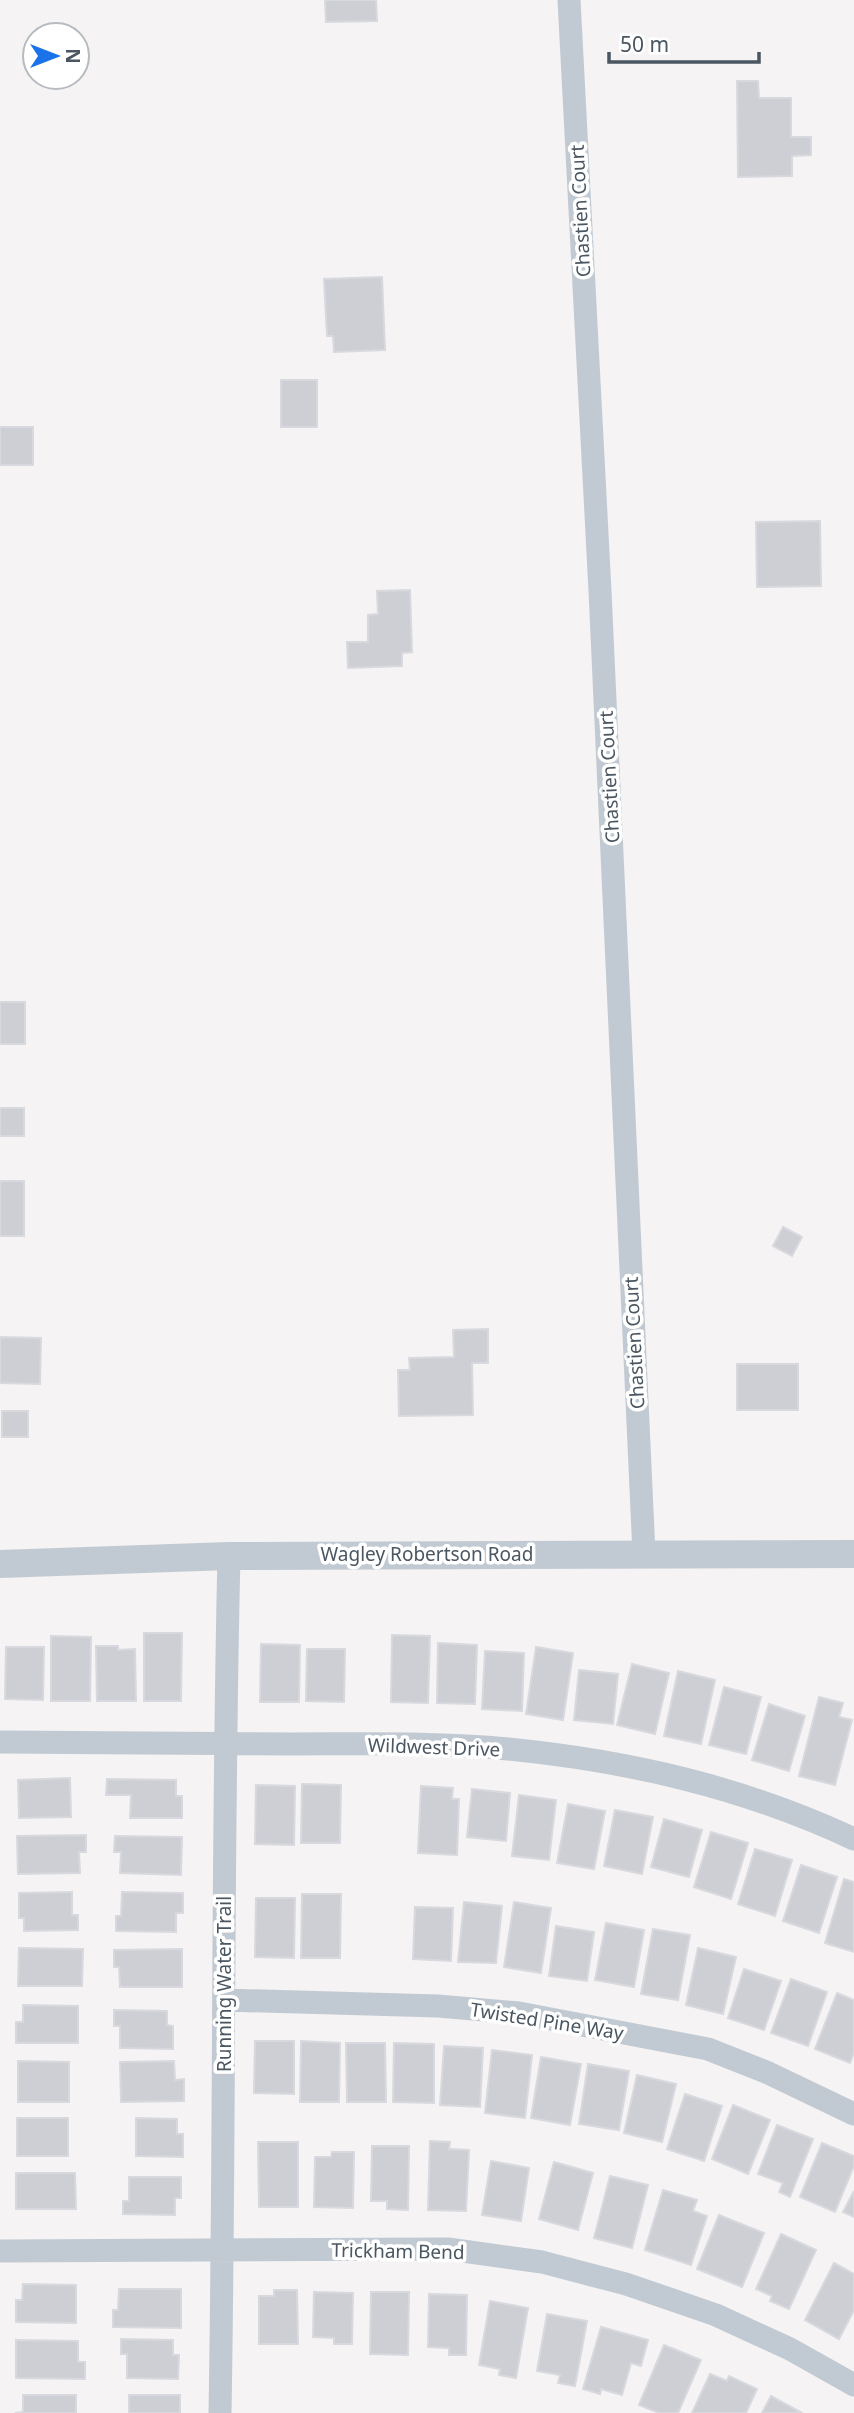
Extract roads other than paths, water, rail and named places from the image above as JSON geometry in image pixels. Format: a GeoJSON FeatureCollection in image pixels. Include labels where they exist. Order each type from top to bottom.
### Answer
{"type":"FeatureCollection","features":[{"type":"Feature","properties":{"kind":"street","name":"Chastien Court"},"geometry":{"type":"LineString","coordinates":[[569,0],[600,591],[644,1554]]}},
{"type":"Feature","properties":{"kind":"street","name":"Wagley Robertson Road"},"geometry":{"type":"LineString","coordinates":[[0,1564],[229,1556],[854,1553]]}},
{"type":"Feature","properties":{"kind":"street","name":"Running Water Trail"},"geometry":{"type":"LineString","coordinates":[[220,2413],[224,1743],[229,1556]]}},
{"type":"Feature","properties":{"kind":"street","name":"Wildwest Drive"},"geometry":{"type":"LineString","coordinates":[[0,1742],[431,1745],[506,1749],[659,1773],[741,1793],[854,1839]]}},
{"type":"Feature","properties":{"kind":"street","name":"Twisted Pine Way"},"geometry":{"type":"LineString","coordinates":[[224,2000],[438,2006],[519,2013],[708,2049],[854,2114]]}},
{"type":"Feature","properties":{"kind":"street","name":"Trickham Bend"},"geometry":{"type":"LineString","coordinates":[[0,2251],[447,2249],[542,2262],[626,2284],[716,2315],[790,2349],[854,2385]]}}]}
